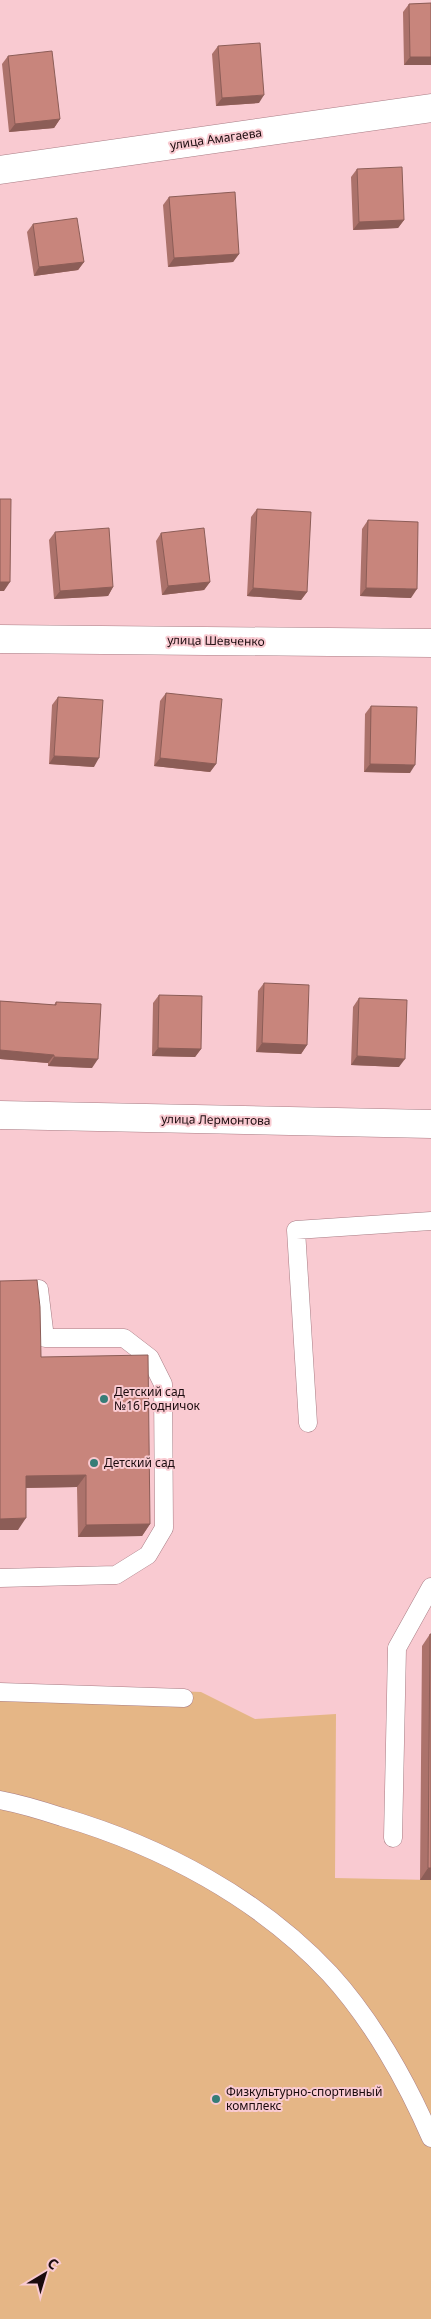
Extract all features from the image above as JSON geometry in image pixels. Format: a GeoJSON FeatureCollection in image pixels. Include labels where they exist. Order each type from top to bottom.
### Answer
{"type":"FeatureCollection","features":[{"type":"Feature","properties":{"kind":"street","name":"улица Амагаева"},"geometry":{"type":"LineString","coordinates":[[0,170],[431,108]]}},
{"type":"Feature","properties":{"kind":"street","name":"улица Шевченко"},"geometry":{"type":"LineString","coordinates":[[0,639],[431,643]]}},
{"type":"Feature","properties":{"kind":"street","name":"улица Лермонтова"},"geometry":{"type":"LineString","coordinates":[[0,1116],[431,1124]]}},
{"type":"Feature","properties":{"kind":"lane"},"geometry":{"type":"LineString","coordinates":[[308,1423],[296,1230],[431,1221]]}},
{"type":"Feature","properties":{"kind":"lane"},"geometry":{"type":"LineString","coordinates":[[0,1578],[116,1575],[148,1555],[164,1528],[163,1384],[150,1358],[124,1338],[45,1338],[39,1289]]}},
{"type":"Feature","properties":{"kind":"lane"},"geometry":{"type":"LineString","coordinates":[[393,1838],[398,1648],[431,1587]]}},
{"type":"Feature","properties":{"kind":"lane"},"geometry":{"type":"LineString","coordinates":[[0,1692],[184,1698]]}},
{"type":"Feature","properties":{"kind":"lane"},"geometry":{"type":"LineString","coordinates":[[0,1800],[17,1803],[81,1822],[146,1847],[224,1888],[277,1926],[330,1974],[373,2029],[431,2138]]}},
{"type":"Feature","properties":{"kind":"shaded area","name":"Физкультурно-спортивный комплекс"},"geometry":{"type":"Polygon","coordinates":[[[0,1684],[201,1692],[255,1719],[336,1714],[335,1878],[431,1880],[431,2319],[0,2319],[0,1684]]]}},
{"type":"Feature","properties":{"kind":"building"},"geometry":{"type":"Polygon","coordinates":[[[431,3],[431,57],[410,57],[409,4],[431,3]]]}},
{"type":"Feature","properties":{"kind":"building"},"geometry":{"type":"Polygon","coordinates":[[[260,43],[264,95],[222,98],[218,46],[260,43]]]}},
{"type":"Feature","properties":{"kind":"building"},"geometry":{"type":"Polygon","coordinates":[[[52,51],[60,119],[15,124],[8,56],[52,51]]]}},
{"type":"Feature","properties":{"kind":"building"},"geometry":{"type":"Polygon","coordinates":[[[402,167],[404,220],[359,222],[357,169],[402,167]]]}},
{"type":"Feature","properties":{"kind":"building"},"geometry":{"type":"Polygon","coordinates":[[[235,192],[239,254],[174,258],[169,197],[235,192]]]}},
{"type":"Feature","properties":{"kind":"building"},"geometry":{"type":"Polygon","coordinates":[[[77,218],[84,262],[39,267],[33,224],[77,218]]]}},
{"type":"Feature","properties":{"kind":"building"},"geometry":{"type":"Polygon","coordinates":[[[0,499],[11,499],[10,582],[0,582],[0,499]]]}},
{"type":"Feature","properties":{"kind":"building"},"geometry":{"type":"Polygon","coordinates":[[[257,509],[311,512],[307,592],[253,588],[257,509]]]}},
{"type":"Feature","properties":{"kind":"building"},"geometry":{"type":"Polygon","coordinates":[[[368,520],[418,522],[417,589],[366,588],[368,520]]]}},
{"type":"Feature","properties":{"kind":"building"},"geometry":{"type":"Polygon","coordinates":[[[109,528],[113,587],[60,591],[55,532],[109,528]]]}},
{"type":"Feature","properties":{"kind":"building"},"geometry":{"type":"Polygon","coordinates":[[[204,528],[210,582],[168,586],[161,533],[204,528]]]}},
{"type":"Feature","properties":{"kind":"building"},"geometry":{"type":"Polygon","coordinates":[[[166,693],[222,699],[216,764],[160,758],[166,693]]]}},
{"type":"Feature","properties":{"kind":"building"},"geometry":{"type":"Polygon","coordinates":[[[58,697],[103,700],[99,758],[54,756],[58,697]]]}},
{"type":"Feature","properties":{"kind":"building"},"geometry":{"type":"Polygon","coordinates":[[[371,706],[417,707],[415,765],[370,764],[371,706]]]}},
{"type":"Feature","properties":{"kind":"building"},"geometry":{"type":"Polygon","coordinates":[[[264,983],[309,985],[307,1045],[262,1043],[264,983]]]}},
{"type":"Feature","properties":{"kind":"building"},"geometry":{"type":"Polygon","coordinates":[[[159,995],[202,996],[201,1049],[158,1048],[159,995]]]}},
{"type":"Feature","properties":{"kind":"building"},"geometry":{"type":"Polygon","coordinates":[[[359,998],[407,1000],[405,1059],[357,1056],[359,998]]]}},
{"type":"Feature","properties":{"kind":"building"},"geometry":{"type":"Polygon","coordinates":[[[0,1001],[56,1005],[56,1002],[101,1004],[98,1059],[54,1057],[54,1055],[0,1050],[0,1001]]]}},
{"type":"Feature","properties":{"kind":"building","name":"Детский сад №16 Родничок"},"geometry":{"type":"Polygon","coordinates":[[[37,1280],[40,1307],[41,1357],[148,1355],[150,1524],[86,1525],[86,1475],[26,1476],[26,1518],[0,1519],[0,1281],[37,1280]]]}},
{"type":"Feature","properties":{"kind":"building"},"geometry":{"type":"Polygon","coordinates":[[[430,1634],[431,1868],[428,1868],[430,1634]]]}},
{"type":"Feature","properties":{"kind":"place","name":"Детский сад №16 Родничок"},"geometry":{"type":"Point","coordinates":[104,1399]}},
{"type":"Feature","properties":{"kind":"place","name":"Детский сад"},"geometry":{"type":"Point","coordinates":[94,1463]}},
{"type":"Feature","properties":{"kind":"place","name":"Физкультурно-спортивный комплекс"},"geometry":{"type":"Point","coordinates":[216,2099]}}]}
